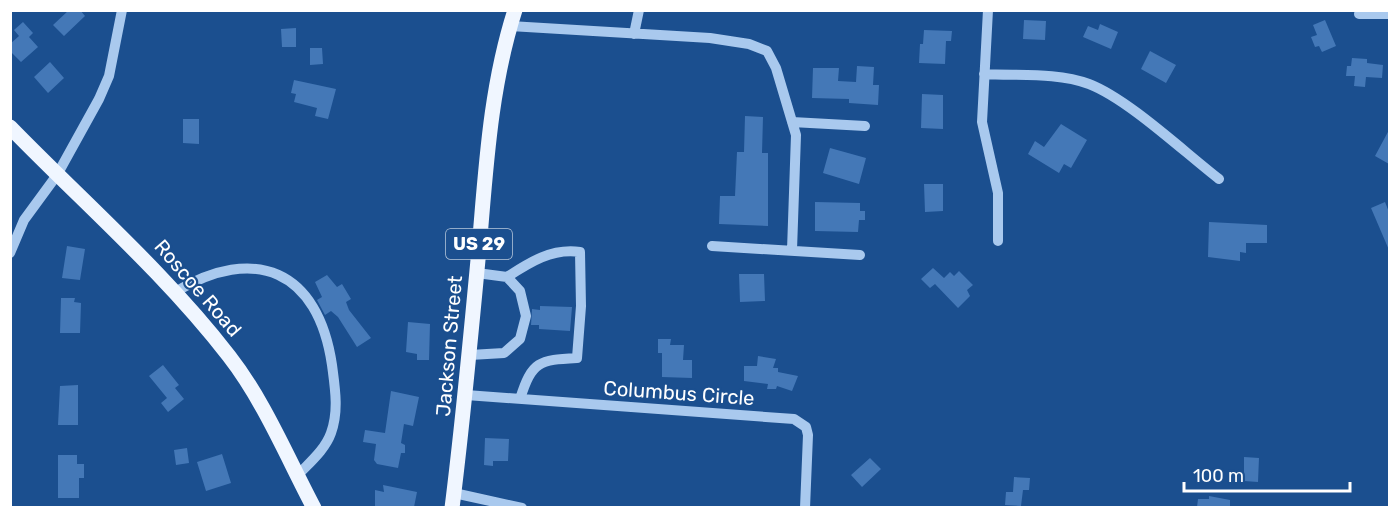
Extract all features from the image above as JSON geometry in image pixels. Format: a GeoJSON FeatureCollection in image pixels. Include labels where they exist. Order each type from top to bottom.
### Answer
{"type":"FeatureCollection","features":[{"type":"Feature","properties":{"kind":"main road","name":"Jackson Street"},"geometry":{"type":"LineString","coordinates":[[453,500],[470,355],[491,115],[515,10]]}},
{"type":"Feature","properties":{"kind":"main road","name":"Roscoe Road"},"geometry":{"type":"LineString","coordinates":[[10,127],[146,260],[230,357],[314,507]]}},
{"type":"Feature","properties":{"kind":"street"},"geometry":{"type":"LineString","coordinates":[[10,253],[24,220],[57,175],[110,76],[122,10]]}},
{"type":"Feature","properties":{"kind":"street"},"geometry":{"type":"LineString","coordinates":[[634,34],[639,10]]}},
{"type":"Feature","properties":{"kind":"street"},"geometry":{"type":"LineString","coordinates":[[988,10],[982,122],[999,193],[998,241]]}},
{"type":"Feature","properties":{"kind":"street"},"geometry":{"type":"LineString","coordinates":[[1359,14],[1389,14]]}},
{"type":"Feature","properties":{"kind":"street"},"geometry":{"type":"LineString","coordinates":[[510,26],[710,38],[750,44],[767,51],[776,68],[796,135],[797,161],[792,250]]}},
{"type":"Feature","properties":{"kind":"street"},"geometry":{"type":"LineString","coordinates":[[984,74],[1073,80],[1095,87],[1130,109],[1219,180]]}},
{"type":"Feature","properties":{"kind":"street"},"geometry":{"type":"LineString","coordinates":[[792,122],[865,126]]}},
{"type":"Feature","properties":{"kind":"street"},"geometry":{"type":"LineString","coordinates":[[712,246],[860,255]]}},
{"type":"Feature","properties":{"kind":"street"},"geometry":{"type":"LineString","coordinates":[[507,277],[535,259],[565,250],[580,252],[581,306],[578,358],[546,360],[528,374],[520,399]]}},
{"type":"Feature","properties":{"kind":"street"},"geometry":{"type":"LineString","coordinates":[[175,292],[208,274],[252,268],[275,272],[295,285],[304,295],[327,339],[336,404],[334,424],[326,444],[297,476]]}},
{"type":"Feature","properties":{"kind":"street"},"geometry":{"type":"LineString","coordinates":[[470,355],[504,353],[520,339],[526,316],[520,291],[507,277],[477,273]]}},
{"type":"Feature","properties":{"kind":"street","name":"Columbus Circle"},"geometry":{"type":"LineString","coordinates":[[466,395],[794,419],[806,427],[808,435],[805,507]]}},
{"type":"Feature","properties":{"kind":"street"},"geometry":{"type":"LineString","coordinates":[[453,500],[522,507]]}},
{"type":"Feature","properties":{"kind":"building"},"geometry":{"type":"Polygon","coordinates":[[[69,10],[80,10],[85,16],[64,36],[53,25],[69,10]]]}},
{"type":"Feature","properties":{"kind":"building"},"geometry":{"type":"Polygon","coordinates":[[[1024,20],[1046,21],[1045,40],[1023,39],[1024,20]]]}},
{"type":"Feature","properties":{"kind":"building"},"geometry":{"type":"Polygon","coordinates":[[[1325,20],[1336,46],[1322,52],[1319,46],[1315,47],[1311,37],[1317,35],[1313,25],[1325,20]]]}},
{"type":"Feature","properties":{"kind":"building"},"geometry":{"type":"Polygon","coordinates":[[[23,22],[33,33],[29,37],[38,47],[21,62],[10,51],[10,44],[19,36],[14,30],[23,22]]]}},
{"type":"Feature","properties":{"kind":"building"},"geometry":{"type":"Polygon","coordinates":[[[1100,24],[1118,32],[1111,49],[1083,37],[1088,26],[1098,30],[1100,24]]]}},
{"type":"Feature","properties":{"kind":"building"},"geometry":{"type":"Polygon","coordinates":[[[296,28],[296,47],[282,47],[281,29],[296,28]]]}},
{"type":"Feature","properties":{"kind":"building"},"geometry":{"type":"Polygon","coordinates":[[[924,30],[952,31],[951,41],[946,41],[945,64],[919,63],[920,44],[923,44],[924,30]]]}},
{"type":"Feature","properties":{"kind":"building"},"geometry":{"type":"Polygon","coordinates":[[[310,48],[322,48],[323,64],[310,65],[310,48]]]}},
{"type":"Feature","properties":{"kind":"building"},"geometry":{"type":"Polygon","coordinates":[[[1150,51],[1176,65],[1166,83],[1141,69],[1150,51]]]}},
{"type":"Feature","properties":{"kind":"building"},"geometry":{"type":"Polygon","coordinates":[[[1352,58],[1367,59],[1367,63],[1383,65],[1382,78],[1366,77],[1365,87],[1354,86],[1355,76],[1346,76],[1347,66],[1351,66],[1352,58]]]}},
{"type":"Feature","properties":{"kind":"building"},"geometry":{"type":"Polygon","coordinates":[[[50,62],[64,78],[48,93],[34,77],[50,62]]]}},
{"type":"Feature","properties":{"kind":"building"},"geometry":{"type":"Polygon","coordinates":[[[857,66],[874,67],[873,85],[879,85],[878,105],[849,103],[849,99],[812,98],[813,68],[839,68],[838,81],[856,82],[857,66]]]}},
{"type":"Feature","properties":{"kind":"building"},"geometry":{"type":"Polygon","coordinates":[[[294,80],[336,89],[328,119],[315,116],[317,108],[294,102],[296,94],[291,93],[294,80]]]}},
{"type":"Feature","properties":{"kind":"building"},"geometry":{"type":"Polygon","coordinates":[[[922,94],[943,95],[943,129],[921,128],[922,94]]]}},
{"type":"Feature","properties":{"kind":"building"},"geometry":{"type":"Polygon","coordinates":[[[745,116],[763,117],[762,153],[768,153],[768,226],[719,224],[720,196],[735,196],[737,152],[744,152],[745,116]]]}},
{"type":"Feature","properties":{"kind":"building"},"geometry":{"type":"Polygon","coordinates":[[[183,119],[199,119],[199,144],[183,143],[183,119]]]}},
{"type":"Feature","properties":{"kind":"building"},"geometry":{"type":"Polygon","coordinates":[[[1061,124],[1087,140],[1071,168],[1064,164],[1059,173],[1028,154],[1035,141],[1044,147],[1061,124]]]}},
{"type":"Feature","properties":{"kind":"building"},"geometry":{"type":"Polygon","coordinates":[[[1389,130],[1389,164],[1375,156],[1389,130]]]}},
{"type":"Feature","properties":{"kind":"building"},"geometry":{"type":"Polygon","coordinates":[[[830,148],[866,158],[859,184],[823,173],[830,148]]]}},
{"type":"Feature","properties":{"kind":"building"},"geometry":{"type":"Polygon","coordinates":[[[924,184],[943,184],[943,211],[925,212],[924,184]]]}},
{"type":"Feature","properties":{"kind":"building"},"geometry":{"type":"Polygon","coordinates":[[[815,202],[860,203],[860,211],[865,211],[865,220],[859,220],[858,232],[815,231],[815,202]]]}},
{"type":"Feature","properties":{"kind":"building"},"geometry":{"type":"Polygon","coordinates":[[[1385,202],[1389,212],[1389,250],[1371,208],[1385,202]]]}},
{"type":"Feature","properties":{"kind":"building"},"geometry":{"type":"Polygon","coordinates":[[[1209,222],[1267,225],[1267,243],[1246,243],[1246,253],[1240,252],[1240,261],[1208,257],[1209,222]]]}},
{"type":"Feature","properties":{"kind":"building"},"geometry":{"type":"Polygon","coordinates":[[[67,246],[85,249],[80,280],[62,278],[67,246]]]}},
{"type":"Feature","properties":{"kind":"building"},"geometry":{"type":"Polygon","coordinates":[[[933,268],[944,278],[950,272],[954,276],[959,271],[973,285],[967,290],[970,296],[958,308],[935,284],[930,288],[921,279],[933,268]]]}},
{"type":"Feature","properties":{"kind":"building"},"geometry":{"type":"Polygon","coordinates":[[[739,274],[764,274],[765,301],[740,302],[739,274]]]}},
{"type":"Feature","properties":{"kind":"building"},"geometry":{"type":"Polygon","coordinates":[[[327,275],[337,287],[342,284],[351,299],[346,302],[349,310],[371,338],[357,347],[338,317],[331,311],[325,315],[317,300],[322,297],[315,282],[327,275]]]}},
{"type":"Feature","properties":{"kind":"building"},"geometry":{"type":"Polygon","coordinates":[[[61,298],[75,298],[74,302],[81,303],[80,333],[60,333],[61,298]]]}},
{"type":"Feature","properties":{"kind":"building"},"geometry":{"type":"Polygon","coordinates":[[[540,306],[572,307],[570,331],[539,329],[539,325],[531,325],[532,309],[540,310],[540,306]]]}},
{"type":"Feature","properties":{"kind":"building"},"geometry":{"type":"Polygon","coordinates":[[[408,322],[430,324],[429,360],[417,360],[417,354],[406,352],[408,322]]]}},
{"type":"Feature","properties":{"kind":"building"},"geometry":{"type":"Polygon","coordinates":[[[658,339],[671,339],[670,345],[684,345],[683,360],[692,360],[692,378],[662,377],[662,353],[658,353],[658,339]]]}},
{"type":"Feature","properties":{"kind":"building"},"geometry":{"type":"Polygon","coordinates":[[[758,356],[776,359],[773,368],[778,368],[778,372],[798,376],[792,391],[777,386],[776,389],[767,389],[768,384],[744,381],[744,366],[757,366],[758,356]]]}},
{"type":"Feature","properties":{"kind":"building"},"geometry":{"type":"Polygon","coordinates":[[[163,365],[179,385],[175,388],[184,399],[168,412],[161,403],[167,398],[149,376],[163,365]]]}},
{"type":"Feature","properties":{"kind":"building"},"geometry":{"type":"Polygon","coordinates":[[[78,385],[78,425],[58,425],[60,386],[78,385]]]}},
{"type":"Feature","properties":{"kind":"building"},"geometry":{"type":"Polygon","coordinates":[[[391,391],[419,397],[413,426],[404,424],[401,443],[405,445],[405,453],[401,453],[398,468],[377,464],[374,460],[376,444],[363,442],[365,430],[385,433],[391,391]]]}},
{"type":"Feature","properties":{"kind":"building"},"geometry":{"type":"Polygon","coordinates":[[[485,438],[509,439],[508,461],[493,461],[493,466],[484,465],[485,438]]]}},
{"type":"Feature","properties":{"kind":"building"},"geometry":{"type":"Polygon","coordinates":[[[187,448],[189,463],[176,465],[174,450],[187,448]]]}},
{"type":"Feature","properties":{"kind":"building"},"geometry":{"type":"Polygon","coordinates":[[[222,454],[231,483],[206,491],[197,462],[222,454]]]}},
{"type":"Feature","properties":{"kind":"building"},"geometry":{"type":"Polygon","coordinates":[[[58,455],[77,455],[77,464],[84,464],[84,478],[79,478],[79,498],[58,498],[58,455]]]}},
{"type":"Feature","properties":{"kind":"building"},"geometry":{"type":"Polygon","coordinates":[[[1244,457],[1259,458],[1258,482],[1244,481],[1244,457]]]}},
{"type":"Feature","properties":{"kind":"building"},"geometry":{"type":"Polygon","coordinates":[[[870,458],[881,469],[862,487],[851,475],[870,458]]]}},
{"type":"Feature","properties":{"kind":"building"},"geometry":{"type":"Polygon","coordinates":[[[1014,477],[1030,478],[1029,490],[1023,490],[1021,506],[1005,505],[1006,492],[1013,492],[1014,477]]]}},
{"type":"Feature","properties":{"kind":"building"},"geometry":{"type":"Polygon","coordinates":[[[383,485],[417,492],[414,507],[375,507],[375,490],[384,492],[383,485]]]}},
{"type":"Feature","properties":{"kind":"building"},"geometry":{"type":"Polygon","coordinates":[[[1209,496],[1230,500],[1230,507],[1197,507],[1198,499],[1209,499],[1209,496]]]}}]}
